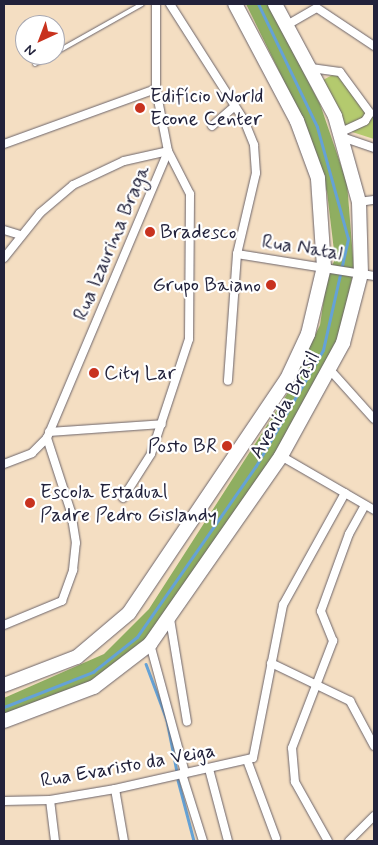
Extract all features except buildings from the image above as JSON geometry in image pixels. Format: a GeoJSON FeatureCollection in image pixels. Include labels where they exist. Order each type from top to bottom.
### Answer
{"type":"FeatureCollection","features":[{"type":"Feature","properties":{"kind":"highway","name":"Avenida Brasil"},"geometry":{"type":"LineString","coordinates":[[4,685],[77,657],[110,632],[146,592],[295,365],[308,334],[330,268],[323,208],[312,159],[235,4]]}},
{"type":"Feature","properties":{"kind":"highway","name":"Avenida Brasil"},"geometry":{"type":"LineString","coordinates":[[4,721],[94,687],[150,644],[170,619],[281,456],[331,372],[352,315],[363,274],[359,202],[341,135],[311,68],[275,4]]}},
{"type":"Feature","properties":{"kind":"street","name":"Rua Izaurina Braga"},"geometry":{"type":"LineString","coordinates":[[4,464],[32,453],[48,435],[168,151],[156,89],[156,4]]}},
{"type":"Feature","properties":{"kind":"street"},"geometry":{"type":"LineString","coordinates":[[170,4],[250,133],[256,160],[237,254],[228,381]]}},
{"type":"Feature","properties":{"kind":"street"},"geometry":{"type":"LineString","coordinates":[[287,25],[317,8],[374,46]]}},
{"type":"Feature","properties":{"kind":"street"},"geometry":{"type":"LineString","coordinates":[[311,68],[330,68],[348,80],[370,113],[365,121],[341,135]]}},
{"type":"Feature","properties":{"kind":"street"},"geometry":{"type":"LineString","coordinates":[[4,144],[156,89]]}},
{"type":"Feature","properties":{"kind":"street"},"geometry":{"type":"LineString","coordinates":[[212,126],[235,106]]}},
{"type":"Feature","properties":{"kind":"street"},"geometry":{"type":"LineString","coordinates":[[341,135],[374,148]]}},
{"type":"Feature","properties":{"kind":"street"},"geometry":{"type":"LineString","coordinates":[[4,258],[20,236],[73,185],[124,161],[168,151],[190,194],[189,339],[151,454],[124,498]]}},
{"type":"Feature","properties":{"kind":"street"},"geometry":{"type":"LineString","coordinates":[[359,202],[374,200]]}},
{"type":"Feature","properties":{"kind":"street"},"geometry":{"type":"LineString","coordinates":[[4,230],[20,236]]}},
{"type":"Feature","properties":{"kind":"street","name":"Rua Natal"},"geometry":{"type":"LineString","coordinates":[[237,254],[363,274]]}},
{"type":"Feature","properties":{"kind":"street"},"geometry":{"type":"LineString","coordinates":[[331,372],[374,419]]}},
{"type":"Feature","properties":{"kind":"street"},"geometry":{"type":"LineString","coordinates":[[4,625],[62,601],[73,570],[76,543],[71,512],[48,435],[162,424]]}},
{"type":"Feature","properties":{"kind":"street"},"geometry":{"type":"LineString","coordinates":[[281,456],[374,510]]}},
{"type":"Feature","properties":{"kind":"street"},"geometry":{"type":"LineString","coordinates":[[345,493],[282,605],[271,662],[318,683],[350,701],[374,746]]}},
{"type":"Feature","properties":{"kind":"street"},"geometry":{"type":"LineString","coordinates":[[328,841],[301,799],[292,764],[295,738],[333,641],[321,611],[348,534],[366,505]]}},
{"type":"Feature","properties":{"kind":"street"},"geometry":{"type":"LineString","coordinates":[[170,619],[186,722]]}},
{"type":"Feature","properties":{"kind":"street"},"geometry":{"type":"LineString","coordinates":[[150,644],[203,841]]}},
{"type":"Feature","properties":{"kind":"street","name":"Rua Evaristo da Veiga"},"geometry":{"type":"LineString","coordinates":[[4,801],[50,800],[115,789],[247,760],[255,754],[271,662]]}},
{"type":"Feature","properties":{"kind":"street"},"geometry":{"type":"LineString","coordinates":[[247,760],[276,838]]}},
{"type":"Feature","properties":{"kind":"street"},"geometry":{"type":"LineString","coordinates":[[209,769],[228,841]]}},
{"type":"Feature","properties":{"kind":"street"},"geometry":{"type":"LineString","coordinates":[[115,789],[124,841]]}},
{"type":"Feature","properties":{"kind":"street"},"geometry":{"type":"LineString","coordinates":[[50,800],[55,841]]}},
{"type":"Feature","properties":{"kind":"street"},"geometry":{"type":"LineString","coordinates":[[349,841],[374,816]]}},
{"type":"Feature","properties":{"kind":"lane"},"geometry":{"type":"LineString","coordinates":[[65,47],[142,4]]}},
{"type":"Feature","properties":{"kind":"green space"},"geometry":{"type":"Polygon","coordinates":[[[246,4],[268,4],[320,104],[347,183],[354,270],[337,343],[306,408],[157,630],[91,687],[4,720],[4,698],[104,654],[149,609],[287,394],[320,325],[327,277],[335,259],[327,192],[302,118],[246,4]]]}},
{"type":"Feature","properties":{"kind":"green space"},"geometry":{"type":"Polygon","coordinates":[[[338,72],[374,111],[374,139],[346,130],[323,80],[338,72]]]}},
{"type":"Feature","properties":{"kind":"waterway"},"geometry":{"type":"LineString","coordinates":[[4,707],[93,672],[137,637],[256,466],[323,350],[348,239],[317,127],[258,4]]}},
{"type":"Feature","properties":{"kind":"waterway"},"geometry":{"type":"LineString","coordinates":[[146,664],[167,720],[177,772]]}},
{"type":"Feature","properties":{"kind":"waterway"},"geometry":{"type":"LineString","coordinates":[[178,780],[194,841]]}},
{"type":"Feature","properties":{"kind":"place","name":"Edifício World Econe Center"},"geometry":{"type":"Point","coordinates":[140,108]}},
{"type":"Feature","properties":{"kind":"place","name":"Bradesco"},"geometry":{"type":"Point","coordinates":[150,232]}},
{"type":"Feature","properties":{"kind":"place","name":"Grupo Baiano"},"geometry":{"type":"Point","coordinates":[271,285]}},
{"type":"Feature","properties":{"kind":"place","name":"City Lar"},"geometry":{"type":"Point","coordinates":[94,373]}},
{"type":"Feature","properties":{"kind":"place","name":"Posto BR"},"geometry":{"type":"Point","coordinates":[227,446]}},
{"type":"Feature","properties":{"kind":"place","name":"Escola Estadual Padre Pedro Gislandy"},"geometry":{"type":"Point","coordinates":[30,503]}}]}
